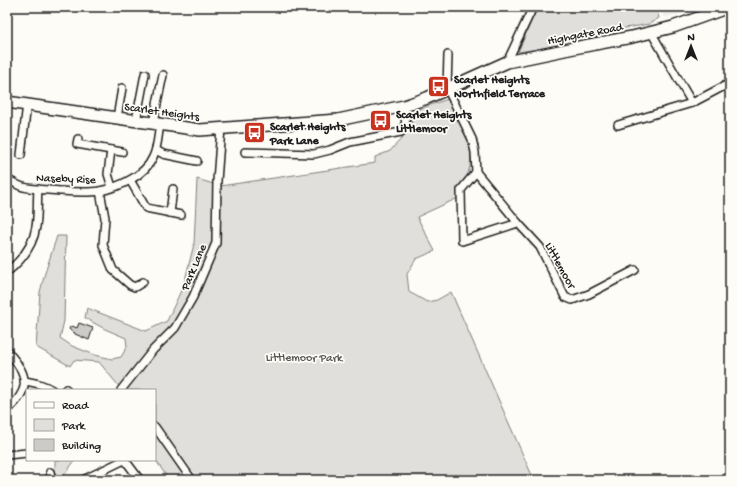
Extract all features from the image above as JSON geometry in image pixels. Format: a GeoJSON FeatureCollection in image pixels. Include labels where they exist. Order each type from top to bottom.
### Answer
{"type":"FeatureCollection","features":[{"type":"Feature","properties":{"kind":"main road","name":"Highgate Road"},"geometry":{"type":"LineString","coordinates":[[404,106],[427,98],[507,62],[673,27],[729,7]]}},
{"type":"Feature","properties":{"kind":"main road","name":"Scarlet Heights"},"geometry":{"type":"LineString","coordinates":[[7,102],[200,130],[338,120],[404,106]]}},
{"type":"Feature","properties":{"kind":"street"},"geometry":{"type":"LineString","coordinates":[[507,62],[533,7]]}},
{"type":"Feature","properties":{"kind":"street"},"geometry":{"type":"LineString","coordinates":[[651,32],[692,103]]}},
{"type":"Feature","properties":{"kind":"street"},"geometry":{"type":"LineString","coordinates":[[448,55],[447,88],[472,139],[475,152],[476,172],[461,190],[462,241],[518,223]]}},
{"type":"Feature","properties":{"kind":"street"},"geometry":{"type":"LineString","coordinates":[[136,121],[145,74]]}},
{"type":"Feature","properties":{"kind":"street","name":"Naseby Rise"},"geometry":{"type":"LineString","coordinates":[[7,180],[12,181],[19,186],[38,189],[77,192],[100,191],[130,180],[145,170],[153,158],[156,150],[156,124],[164,75]]}},
{"type":"Feature","properties":{"kind":"street"},"geometry":{"type":"LineString","coordinates":[[618,125],[692,103],[730,83]]}},
{"type":"Feature","properties":{"kind":"street"},"geometry":{"type":"LineString","coordinates":[[118,118],[122,88]]}},
{"type":"Feature","properties":{"kind":"street"},"geometry":{"type":"LineString","coordinates":[[21,155],[27,104]]}},
{"type":"Feature","properties":{"kind":"street"},"geometry":{"type":"LineString","coordinates":[[245,152],[314,154],[330,150],[350,142],[401,132],[405,128],[406,122],[404,106]]}},
{"type":"Feature","properties":{"kind":"street","name":"Park Lane"},"geometry":{"type":"LineString","coordinates":[[125,388],[153,350],[175,328],[193,297],[216,243],[217,181],[221,128]]}},
{"type":"Feature","properties":{"kind":"street"},"geometry":{"type":"LineString","coordinates":[[78,139],[77,144],[122,152]]}},
{"type":"Feature","properties":{"kind":"street"},"geometry":{"type":"LineString","coordinates":[[111,150],[108,174],[112,187]]}},
{"type":"Feature","properties":{"kind":"street"},"geometry":{"type":"LineString","coordinates":[[156,150],[163,154],[197,161]]}},
{"type":"Feature","properties":{"kind":"street","name":"Littlemoor"},"geometry":{"type":"LineString","coordinates":[[476,172],[540,247],[565,297],[572,300],[589,294],[635,270]]}},
{"type":"Feature","properties":{"kind":"street"},"geometry":{"type":"LineString","coordinates":[[130,180],[146,208],[181,215]]}},
{"type":"Feature","properties":{"kind":"street"},"geometry":{"type":"LineString","coordinates":[[7,272],[23,257],[32,240],[36,227],[38,189]]}},
{"type":"Feature","properties":{"kind":"street"},"geometry":{"type":"LineString","coordinates":[[170,213],[173,189]]}},
{"type":"Feature","properties":{"kind":"street"},"geometry":{"type":"LineString","coordinates":[[100,191],[105,218],[103,244],[113,270],[130,285],[135,287],[143,282]]}},
{"type":"Feature","properties":{"kind":"street"},"geometry":{"type":"LineString","coordinates":[[7,350],[10,356],[20,366],[25,381],[21,395],[8,409]]}},
{"type":"Feature","properties":{"kind":"street"},"geometry":{"type":"LineString","coordinates":[[25,381],[37,383],[50,389]]}},
{"type":"Feature","properties":{"kind":"street"},"geometry":{"type":"LineString","coordinates":[[156,428],[192,480]]}},
{"type":"Feature","properties":{"kind":"street"},"geometry":{"type":"LineString","coordinates":[[7,455],[26,453]]}},
{"type":"Feature","properties":{"kind":"street"},"geometry":{"type":"LineString","coordinates":[[82,480],[122,461]]}},
{"type":"Feature","properties":{"kind":"street"},"geometry":{"type":"LineString","coordinates":[[125,461],[140,480]]}},
{"type":"Feature","properties":{"kind":"street"},"geometry":{"type":"LineString","coordinates":[[50,472],[52,480]]}},
{"type":"Feature","properties":{"kind":"shaded area"},"geometry":{"type":"Polygon","coordinates":[[[660,7],[703,7],[664,17],[660,7]]]}},
{"type":"Feature","properties":{"kind":"green space"},"geometry":{"type":"Polygon","coordinates":[[[537,7],[656,7],[659,18],[649,24],[625,28],[616,32],[586,35],[576,42],[518,52],[537,7]]]}},
{"type":"Feature","properties":{"kind":"green space","name":"Littlemoor Park"},"geometry":{"type":"Polygon","coordinates":[[[448,99],[464,131],[470,148],[471,157],[470,166],[458,198],[417,217],[435,251],[416,259],[407,274],[409,292],[427,302],[437,300],[451,292],[534,480],[169,480],[156,460],[156,389],[121,389],[99,362],[74,360],[70,366],[36,347],[40,292],[57,236],[66,236],[64,321],[60,338],[72,346],[95,355],[112,359],[121,357],[127,347],[126,338],[85,318],[87,308],[146,331],[167,321],[184,284],[194,244],[197,179],[220,186],[375,163],[375,157],[390,151],[412,125],[410,112],[448,99]]]}},
{"type":"Feature","properties":{"kind":"green space"},"geometry":{"type":"Polygon","coordinates":[[[55,461],[74,461],[61,480],[59,480],[55,475],[55,461]]]}},
{"type":"Feature","properties":{"kind":"building"},"geometry":{"type":"Polygon","coordinates":[[[79,323],[93,328],[89,340],[75,334],[69,329],[72,326],[77,328],[79,323]]]}},
{"type":"Feature","properties":{"kind":"place","name":"Scarlet Heights Northfield Terrace"},"geometry":{"type":"Point","coordinates":[438,86]}},
{"type":"Feature","properties":{"kind":"place","name":"Scarlet Heights Littlemoor"},"geometry":{"type":"Point","coordinates":[380,121]}},
{"type":"Feature","properties":{"kind":"place","name":"Scarlet Heights Park Lane"},"geometry":{"type":"Point","coordinates":[255,133]}}]}
